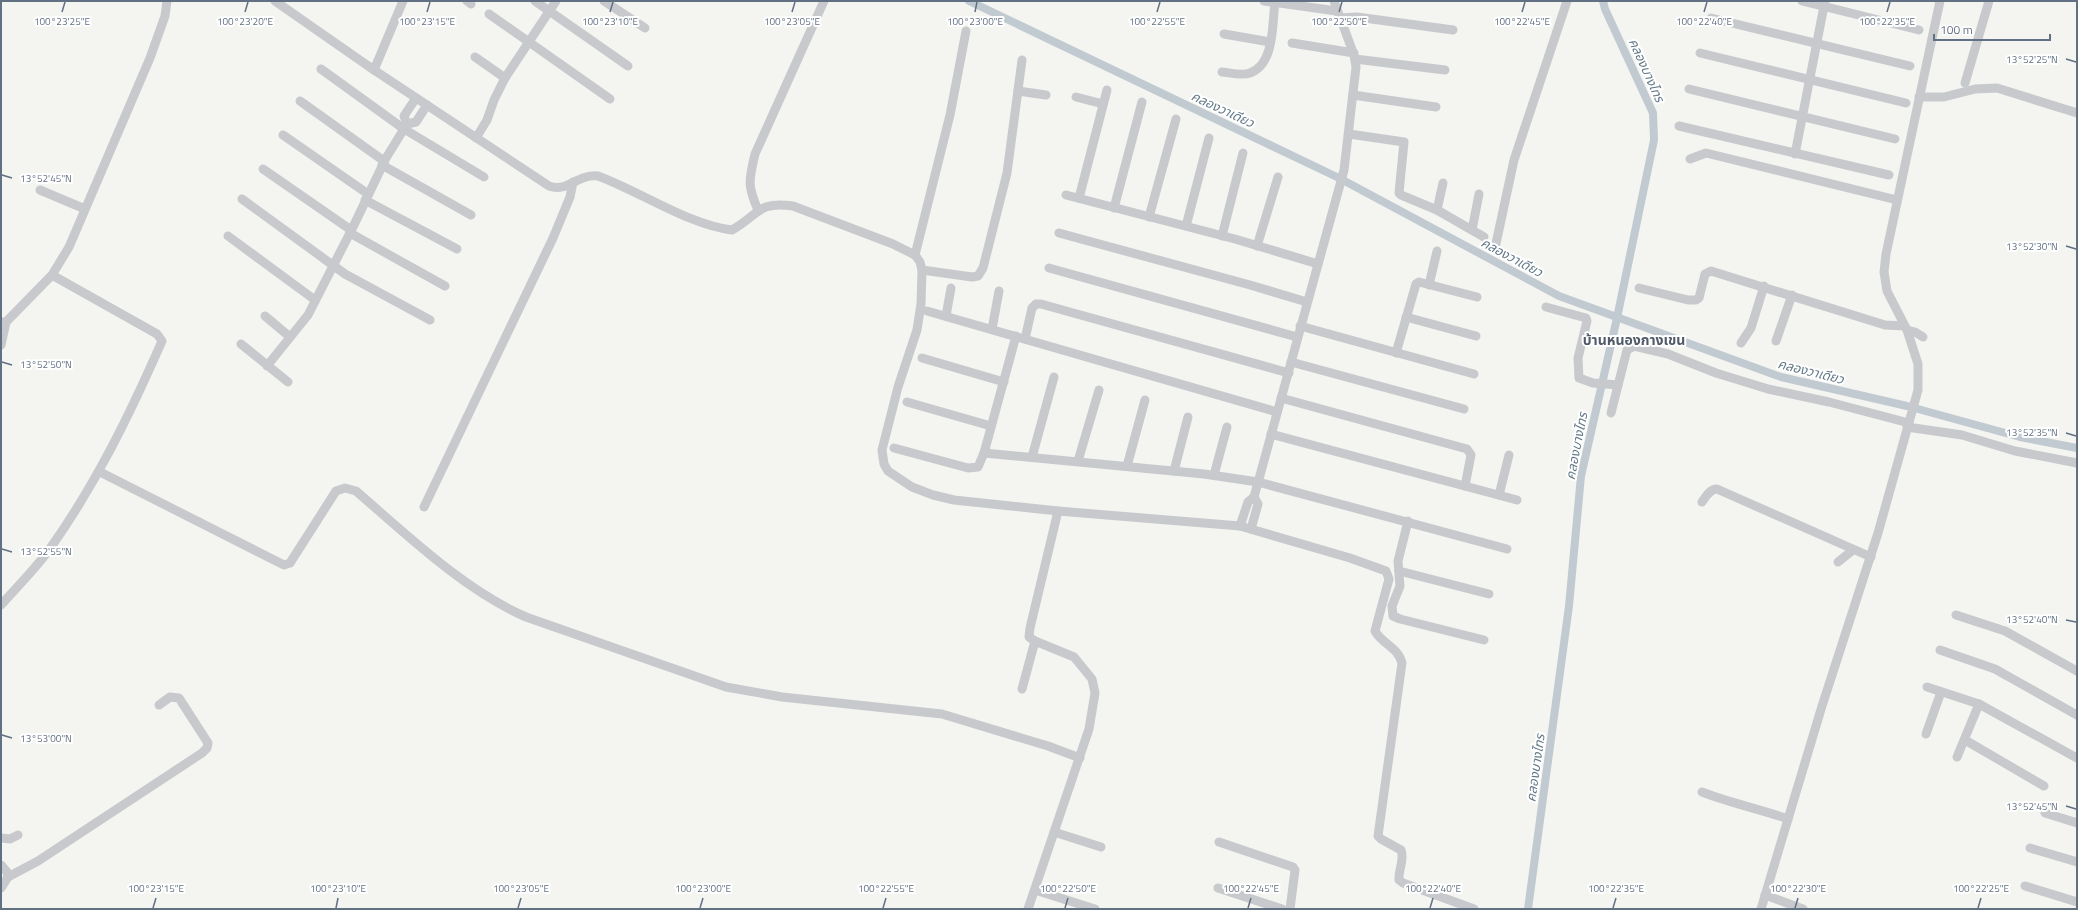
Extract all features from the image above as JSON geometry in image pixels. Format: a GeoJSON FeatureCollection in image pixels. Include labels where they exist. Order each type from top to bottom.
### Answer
{"type":"FeatureCollection","features":[{"type":"Feature","properties":{"kind":"street"},"geometry":{"type":"LineString","coordinates":[[1,346],[3,322],[52,275],[69,247],[150,58],[165,16],[167,1]]}},
{"type":"Feature","properties":{"kind":"street"},"geometry":{"type":"LineString","coordinates":[[274,1],[427,106],[549,186],[560,188],[588,175],[598,176],[680,213],[721,229],[732,230],[742,225],[758,210],[777,204],[793,206],[893,244],[915,255],[920,262],[922,270],[921,304],[917,330],[898,388],[882,450],[884,464],[888,470],[912,487],[933,495],[954,500],[1058,511],[1240,526],[1350,558],[1386,571],[1389,575],[1375,631],[1378,636],[1396,650],[1402,662],[1378,830],[1381,839],[1398,847],[1403,855],[1399,880],[1403,883],[1474,909]]}},
{"type":"Feature","properties":{"kind":"street"},"geometry":{"type":"LineString","coordinates":[[374,70],[403,1]]}},
{"type":"Feature","properties":{"kind":"street"},"geometry":{"type":"LineString","coordinates":[[535,1],[628,66]]}},
{"type":"Feature","properties":{"kind":"street"},"geometry":{"type":"LineString","coordinates":[[476,138],[487,120],[494,100],[505,78],[556,1]]}},
{"type":"Feature","properties":{"kind":"street"},"geometry":{"type":"LineString","coordinates":[[604,1],[645,28]]}},
{"type":"Feature","properties":{"kind":"street"},"geometry":{"type":"LineString","coordinates":[[758,210],[752,195],[749,180],[755,154],[824,1]]}},
{"type":"Feature","properties":{"kind":"street"},"geometry":{"type":"LineString","coordinates":[[1264,1],[1357,17],[1453,30]]}},
{"type":"Feature","properties":{"kind":"street"},"geometry":{"type":"LineString","coordinates":[[1240,526],[1248,502],[1254,498],[1344,170],[1353,95],[1354,56],[1334,1]]}},
{"type":"Feature","properties":{"kind":"street"},"geometry":{"type":"LineString","coordinates":[[1495,248],[1514,160],[1567,1]]}},
{"type":"Feature","properties":{"kind":"street"},"geometry":{"type":"LineString","coordinates":[[1802,1],[1825,4],[1919,30]]}},
{"type":"Feature","properties":{"kind":"street"},"geometry":{"type":"LineString","coordinates":[[1761,909],[1822,706],[1871,557],[1914,403],[1919,377],[1918,364],[1906,328],[1887,291],[1884,272],[1886,254],[1897,200],[1940,1]]}},
{"type":"Feature","properties":{"kind":"street"},"geometry":{"type":"LineString","coordinates":[[1965,83],[1989,1]]}},
{"type":"Feature","properties":{"kind":"street"},"geometry":{"type":"LineString","coordinates":[[1222,72],[1242,74],[1256,69],[1268,54],[1275,2]]}},
{"type":"Feature","properties":{"kind":"street"},"geometry":{"type":"LineString","coordinates":[[1795,154],[1825,4]]}},
{"type":"Feature","properties":{"kind":"street"},"geometry":{"type":"LineString","coordinates":[[489,14],[528,43],[610,99]]}},
{"type":"Feature","properties":{"kind":"street"},"geometry":{"type":"LineString","coordinates":[[1711,18],[1910,66]]}},
{"type":"Feature","properties":{"kind":"street"},"geometry":{"type":"LineString","coordinates":[[915,255],[950,115],[966,31]]}},
{"type":"Feature","properties":{"kind":"street"},"geometry":{"type":"LineString","coordinates":[[1224,34],[1270,42]]}},
{"type":"Feature","properties":{"kind":"street"},"geometry":{"type":"LineString","coordinates":[[1292,43],[1354,56],[1445,70]]}},
{"type":"Feature","properties":{"kind":"street"},"geometry":{"type":"LineString","coordinates":[[1700,52],[1906,103]]}},
{"type":"Feature","properties":{"kind":"street"},"geometry":{"type":"LineString","coordinates":[[475,57],[505,78]]}},
{"type":"Feature","properties":{"kind":"street"},"geometry":{"type":"LineString","coordinates":[[922,270],[972,277],[978,276],[983,268],[1007,172],[1022,60]]}},
{"type":"Feature","properties":{"kind":"street"},"geometry":{"type":"LineString","coordinates":[[321,69],[405,127],[484,177]]}},
{"type":"Feature","properties":{"kind":"street"},"geometry":{"type":"LineString","coordinates":[[1919,97],[1944,97],[1975,89],[1997,88],[2077,112]]}},
{"type":"Feature","properties":{"kind":"street"},"geometry":{"type":"LineString","coordinates":[[1689,89],[1895,139]]}},
{"type":"Feature","properties":{"kind":"street"},"geometry":{"type":"LineString","coordinates":[[1078,198],[1107,90]]}},
{"type":"Feature","properties":{"kind":"street"},"geometry":{"type":"LineString","coordinates":[[1018,91],[1046,95]]}},
{"type":"Feature","properties":{"kind":"street"},"geometry":{"type":"LineString","coordinates":[[1353,95],[1436,107]]}},
{"type":"Feature","properties":{"kind":"street"},"geometry":{"type":"LineString","coordinates":[[1076,97],[1103,104]]}},
{"type":"Feature","properties":{"kind":"street"},"geometry":{"type":"LineString","coordinates":[[405,127],[404,116],[416,98]]}},
{"type":"Feature","properties":{"kind":"street"},"geometry":{"type":"LineString","coordinates":[[300,101],[383,163],[471,215]]}},
{"type":"Feature","properties":{"kind":"street"},"geometry":{"type":"LineString","coordinates":[[1114,208],[1142,102]]}},
{"type":"Feature","properties":{"kind":"street"},"geometry":{"type":"LineString","coordinates":[[268,366],[308,315],[351,232],[383,163],[405,127],[416,122],[427,106]]}},
{"type":"Feature","properties":{"kind":"street"},"geometry":{"type":"LineString","coordinates":[[1149,217],[1176,119]]}},
{"type":"Feature","properties":{"kind":"street"},"geometry":{"type":"LineString","coordinates":[[1679,126],[1889,175]]}},
{"type":"Feature","properties":{"kind":"street"},"geometry":{"type":"LineString","coordinates":[[1349,134],[1404,142],[1399,193],[1411,200],[1438,210],[1484,237]]}},
{"type":"Feature","properties":{"kind":"street"},"geometry":{"type":"LineString","coordinates":[[283,135],[367,197],[457,249]]}},
{"type":"Feature","properties":{"kind":"street"},"geometry":{"type":"LineString","coordinates":[[1186,226],[1209,138]]}},
{"type":"Feature","properties":{"kind":"street"},"geometry":{"type":"LineString","coordinates":[[1690,158],[1706,153],[1897,200]]}},
{"type":"Feature","properties":{"kind":"street"},"geometry":{"type":"LineString","coordinates":[[1222,236],[1243,154]]}},
{"type":"Feature","properties":{"kind":"street"},"geometry":{"type":"LineString","coordinates":[[263,169],[351,232],[445,286]]}},
{"type":"Feature","properties":{"kind":"street"},"geometry":{"type":"LineString","coordinates":[[1257,246],[1278,177]]}},
{"type":"Feature","properties":{"kind":"street"},"geometry":{"type":"LineString","coordinates":[[424,507],[553,238],[570,197],[573,182]]}},
{"type":"Feature","properties":{"kind":"street"},"geometry":{"type":"LineString","coordinates":[[1438,210],[1443,183]]}},
{"type":"Feature","properties":{"kind":"street"},"geometry":{"type":"LineString","coordinates":[[40,190],[85,210]]}},
{"type":"Feature","properties":{"kind":"street"},"geometry":{"type":"LineString","coordinates":[[1472,230],[1479,194]]}},
{"type":"Feature","properties":{"kind":"street"},"geometry":{"type":"LineString","coordinates":[[1066,195],[1186,226],[1318,264]]}},
{"type":"Feature","properties":{"kind":"street"},"geometry":{"type":"LineString","coordinates":[[242,199],[345,274],[430,320]]}},
{"type":"Feature","properties":{"kind":"street"},"geometry":{"type":"LineString","coordinates":[[1059,233],[1217,275],[1307,302]]}},
{"type":"Feature","properties":{"kind":"street"},"geometry":{"type":"LineString","coordinates":[[228,236],[315,300]]}},
{"type":"Feature","properties":{"kind":"street"},"geometry":{"type":"LineString","coordinates":[[1429,285],[1437,251]]}},
{"type":"Feature","properties":{"kind":"street"},"geometry":{"type":"LineString","coordinates":[[1049,268],[1297,337]]}},
{"type":"Feature","properties":{"kind":"street"},"geometry":{"type":"LineString","coordinates":[[1639,288],[1696,300],[1699,298],[1705,274],[1711,271],[1764,286],[1885,325],[1906,328],[1923,337]]}},
{"type":"Feature","properties":{"kind":"street"},"geometry":{"type":"LineString","coordinates":[[1,605],[48,550],[100,472],[162,341],[157,334],[52,275]]}},
{"type":"Feature","properties":{"kind":"street"},"geometry":{"type":"LineString","coordinates":[[1396,353],[1414,288],[1419,282],[1477,297]]}},
{"type":"Feature","properties":{"kind":"street"},"geometry":{"type":"LineString","coordinates":[[1742,343],[1751,328],[1764,286]]}},
{"type":"Feature","properties":{"kind":"street"},"geometry":{"type":"LineString","coordinates":[[946,316],[951,288]]}},
{"type":"Feature","properties":{"kind":"street"},"geometry":{"type":"LineString","coordinates":[[992,329],[999,291]]}},
{"type":"Feature","properties":{"kind":"street"},"geometry":{"type":"LineString","coordinates":[[1776,341],[1792,295]]}},
{"type":"Feature","properties":{"kind":"street"},"geometry":{"type":"LineString","coordinates":[[1026,339],[1032,308],[1036,304],[1041,304],[1288,373]]}},
{"type":"Feature","properties":{"kind":"street"},"geometry":{"type":"LineString","coordinates":[[1546,307],[1586,318],[1587,321],[1578,358],[1578,375],[1582,380],[1593,383],[1614,385]]}},
{"type":"Feature","properties":{"kind":"street"},"geometry":{"type":"LineString","coordinates":[[927,311],[1277,412]]}},
{"type":"Feature","properties":{"kind":"street"},"geometry":{"type":"LineString","coordinates":[[265,316],[290,337]]}},
{"type":"Feature","properties":{"kind":"street"},"geometry":{"type":"LineString","coordinates":[[1406,317],[1476,336]]}},
{"type":"Feature","properties":{"kind":"street"},"geometry":{"type":"LineString","coordinates":[[1300,326],[1474,374]]}},
{"type":"Feature","properties":{"kind":"street"},"geometry":{"type":"LineString","coordinates":[[894,448],[974,468],[978,467],[982,462],[1016,336]]}},
{"type":"Feature","properties":{"kind":"street"},"geometry":{"type":"LineString","coordinates":[[241,344],[288,382]]}},
{"type":"Feature","properties":{"kind":"street"},"geometry":{"type":"LineString","coordinates":[[1611,413],[1614,385],[1627,350],[1634,346],[1668,354],[1716,373],[1768,389],[1829,402],[1962,435],[2015,451],[2077,463]]}},
{"type":"Feature","properties":{"kind":"street"},"geometry":{"type":"LineString","coordinates":[[922,358],[1004,382]]}},
{"type":"Feature","properties":{"kind":"street"},"geometry":{"type":"LineString","coordinates":[[1291,362],[1464,409]]}},
{"type":"Feature","properties":{"kind":"street"},"geometry":{"type":"LineString","coordinates":[[1032,457],[1054,377]]}},
{"type":"Feature","properties":{"kind":"street"},"geometry":{"type":"LineString","coordinates":[[1078,461],[1099,390]]}},
{"type":"Feature","properties":{"kind":"street"},"geometry":{"type":"LineString","coordinates":[[1281,398],[1467,449],[1471,455],[1465,486]]}},
{"type":"Feature","properties":{"kind":"street"},"geometry":{"type":"LineString","coordinates":[[1127,466],[1145,400]]}},
{"type":"Feature","properties":{"kind":"street"},"geometry":{"type":"LineString","coordinates":[[907,402],[991,426]]}},
{"type":"Feature","properties":{"kind":"street"},"geometry":{"type":"LineString","coordinates":[[1174,471],[1188,418]]}},
{"type":"Feature","properties":{"kind":"street"},"geometry":{"type":"LineString","coordinates":[[1214,475],[1228,427]]}},
{"type":"Feature","properties":{"kind":"street"},"geometry":{"type":"LineString","coordinates":[[1271,434],[1517,500]]}},
{"type":"Feature","properties":{"kind":"street"},"geometry":{"type":"LineString","coordinates":[[984,453],[1214,475],[1258,482],[1408,521],[1507,549]]}},
{"type":"Feature","properties":{"kind":"street"},"geometry":{"type":"LineString","coordinates":[[1499,496],[1509,455]]}},
{"type":"Feature","properties":{"kind":"street"},"geometry":{"type":"LineString","coordinates":[[100,472],[284,565],[290,563],[336,491],[345,488],[356,491],[429,554],[487,596],[506,608],[526,616],[726,687],[782,697],[942,714],[1048,746],[1080,758]]}},
{"type":"Feature","properties":{"kind":"street"},"geometry":{"type":"LineString","coordinates":[[1702,502],[1713,489],[1717,489],[1871,557]]}},
{"type":"Feature","properties":{"kind":"street"},"geometry":{"type":"LineString","coordinates":[[1251,529],[1258,504],[1254,498]]}},
{"type":"Feature","properties":{"kind":"street"},"geometry":{"type":"LineString","coordinates":[[1028,909],[1089,729],[1095,693],[1092,679],[1074,657],[1035,642],[1029,637],[1058,511]]}},
{"type":"Feature","properties":{"kind":"street"},"geometry":{"type":"LineString","coordinates":[[1408,521],[1398,561],[1400,586],[1392,606],[1393,616],[1484,640]]}},
{"type":"Feature","properties":{"kind":"street"},"geometry":{"type":"LineString","coordinates":[[1838,562],[1853,550]]}},
{"type":"Feature","properties":{"kind":"street"},"geometry":{"type":"LineString","coordinates":[[1399,571],[1489,594]]}},
{"type":"Feature","properties":{"kind":"street"},"geometry":{"type":"LineString","coordinates":[[1956,615],[2005,631],[2077,671]]}},
{"type":"Feature","properties":{"kind":"street"},"geometry":{"type":"LineString","coordinates":[[1022,689],[1035,642]]}},
{"type":"Feature","properties":{"kind":"street"},"geometry":{"type":"LineString","coordinates":[[1940,650],[1988,666],[2077,714]]}},
{"type":"Feature","properties":{"kind":"street"},"geometry":{"type":"LineString","coordinates":[[1927,687],[1979,704],[2077,757]]}},
{"type":"Feature","properties":{"kind":"street"},"geometry":{"type":"LineString","coordinates":[[1926,734],[1941,692]]}},
{"type":"Feature","properties":{"kind":"street"},"geometry":{"type":"LineString","coordinates":[[1,888],[8,878],[38,861],[202,753],[207,748],[208,743],[179,698],[170,697],[159,705]]}},
{"type":"Feature","properties":{"kind":"street"},"geometry":{"type":"LineString","coordinates":[[1957,757],[1979,704]]}},
{"type":"Feature","properties":{"kind":"street"},"geometry":{"type":"LineString","coordinates":[[1965,740],[2044,786]]}},
{"type":"Feature","properties":{"kind":"street"},"geometry":{"type":"LineString","coordinates":[[1702,792],[1728,802],[1755,808],[1788,819]]}},
{"type":"Feature","properties":{"kind":"street"},"geometry":{"type":"LineString","coordinates":[[2045,813],[2077,823]]}},
{"type":"Feature","properties":{"kind":"street"},"geometry":{"type":"LineString","coordinates":[[1054,832],[1101,847]]}},
{"type":"Feature","properties":{"kind":"street"},"geometry":{"type":"LineString","coordinates":[[1,838],[10,839],[18,835]]}},
{"type":"Feature","properties":{"kind":"street"},"geometry":{"type":"LineString","coordinates":[[1219,842],[1289,864],[1293,867],[1295,870],[1290,909]]}},
{"type":"Feature","properties":{"kind":"street"},"geometry":{"type":"LineString","coordinates":[[2030,848],[2077,862]]}},
{"type":"Feature","properties":{"kind":"street"},"geometry":{"type":"LineString","coordinates":[[1,865],[7,872],[8,878]]}},
{"type":"Feature","properties":{"kind":"street"},"geometry":{"type":"LineString","coordinates":[[2025,886],[2077,902]]}},
{"type":"Feature","properties":{"kind":"street"},"geometry":{"type":"LineString","coordinates":[[1218,888],[1282,909]]}},
{"type":"Feature","properties":{"kind":"street"},"geometry":{"type":"LineString","coordinates":[[1035,890],[1095,909]]}},
{"type":"Feature","properties":{"kind":"street"},"geometry":{"type":"LineString","coordinates":[[1765,895],[1802,909]]}},
{"type":"Feature","properties":{"kind":"waterway","name":"คลองวาเดียว"},"geometry":{"type":"LineString","coordinates":[[969,1],[1339,178],[1559,296],[1781,377],[1907,406],[2020,437],[2077,448]]}},
{"type":"Feature","properties":{"kind":"waterway","name":"คลองบางไทร"},"geometry":{"type":"LineString","coordinates":[[1528,909],[1569,606],[1581,476],[1617,318],[1654,140],[1653,113],[1605,9],[1603,1]]}},
{"type":"Feature","properties":{"kind":"district","name":"บ้านหนองกางเขน"},"geometry":{"type":"Point","coordinates":[1634,339]}}]}
